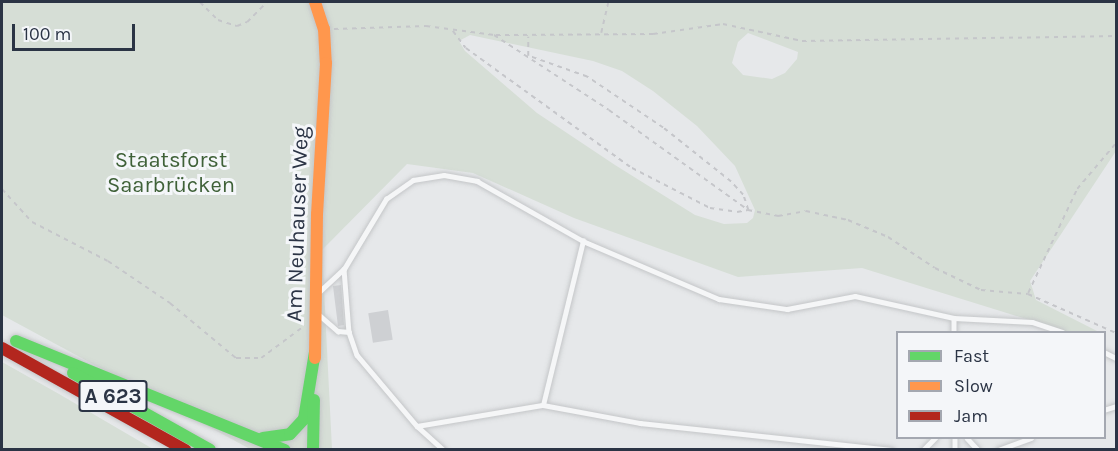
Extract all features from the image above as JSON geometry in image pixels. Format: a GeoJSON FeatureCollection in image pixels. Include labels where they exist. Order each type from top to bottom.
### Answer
{"type":"FeatureCollection","features":[{"type":"Feature","properties":{"kind":"main road","name":"Am Neuhauser Weg"},"geometry":{"type":"LineString","coordinates":[[314,450],[316,214],[327,63],[324,29],[315,2]]}},
{"type":"Feature","properties":{"kind":"main road","name":"A 623"},"geometry":{"type":"LineString","coordinates":[[2,334],[210,450]]}},
{"type":"Feature","properties":{"kind":"main road"},"geometry":{"type":"LineString","coordinates":[[16,341],[285,450]]}},
{"type":"Feature","properties":{"kind":"main road","name":"A 623"},"geometry":{"type":"LineString","coordinates":[[2,348],[185,450]]}},
{"type":"Feature","properties":{"kind":"main road"},"geometry":{"type":"LineString","coordinates":[[251,435],[281,438],[304,419],[309,406],[315,352]]}},
{"type":"Feature","properties":{"kind":"lane"},"geometry":{"type":"LineString","coordinates":[[317,294],[344,269],[386,199],[413,180],[444,175],[477,181],[583,242],[720,299],[787,309],[840,296],[855,296],[954,318],[1032,322],[1057,331]]}},
{"type":"Feature","properties":{"kind":"lane"},"geometry":{"type":"LineString","coordinates":[[543,405],[583,242]]}},
{"type":"Feature","properties":{"kind":"lane"},"geometry":{"type":"LineString","coordinates":[[344,269],[349,332],[367,369],[417,426],[444,450]]}},
{"type":"Feature","properties":{"kind":"lane"},"geometry":{"type":"LineString","coordinates":[[316,317],[338,331],[349,332]]}},
{"type":"Feature","properties":{"kind":"lane"},"geometry":{"type":"LineString","coordinates":[[954,318],[954,331]]}},
{"type":"Feature","properties":{"kind":"lane"},"geometry":{"type":"LineString","coordinates":[[417,426],[543,405],[640,423],[892,450]]}},
{"type":"Feature","properties":{"kind":"lane"},"geometry":{"type":"LineString","coordinates":[[923,450],[934,439]]}},
{"type":"Feature","properties":{"kind":"lane"},"geometry":{"type":"LineString","coordinates":[[998,450],[1027,439]]}},
{"type":"Feature","properties":{"kind":"path"},"geometry":{"type":"LineString","coordinates":[[200,2],[218,20],[237,26],[247,22],[267,2]]}},
{"type":"Feature","properties":{"kind":"path"},"geometry":{"type":"LineString","coordinates":[[600,34],[608,2]]}},
{"type":"Feature","properties":{"kind":"path"},"geometry":{"type":"LineString","coordinates":[[324,29],[426,26],[452,31],[528,37],[653,34],[723,24],[802,41],[1116,36]]}},
{"type":"Feature","properties":{"kind":"path"},"geometry":{"type":"LineString","coordinates":[[452,31],[466,48],[632,168],[710,208],[737,212],[748,210],[778,216],[806,211],[848,220],[888,237],[934,268],[981,290],[1028,294],[1116,333]]}},
{"type":"Feature","properties":{"kind":"path"},"geometry":{"type":"LineString","coordinates":[[494,35],[528,56],[748,210]]}},
{"type":"Feature","properties":{"kind":"path"},"geometry":{"type":"LineString","coordinates":[[528,37],[528,56]]}},
{"type":"Feature","properties":{"kind":"path"},"geometry":{"type":"LineString","coordinates":[[528,56],[587,77],[663,128],[731,182],[743,195],[748,210]]}},
{"type":"Feature","properties":{"kind":"path"},"geometry":{"type":"LineString","coordinates":[[1028,294],[1077,189],[1116,143]]}},
{"type":"Feature","properties":{"kind":"path"},"geometry":{"type":"LineString","coordinates":[[2,189],[32,222],[108,261],[170,303],[236,358],[261,358],[296,329],[316,317]]}},
{"type":"Feature","properties":{"kind":"green space","name":"Staatsforst Saarbrücken"},"geometry":{"type":"Polygon","coordinates":[[[2,2],[1116,2],[1116,151],[1030,281],[1036,300],[1097,331],[1065,331],[862,268],[738,277],[574,218],[473,173],[407,164],[322,250],[332,449],[250,449],[2,315],[2,2]],[[748,33],[738,42],[732,63],[743,75],[772,79],[785,73],[797,59],[798,52],[748,33]],[[470,35],[459,41],[465,51],[537,113],[695,215],[724,224],[747,223],[753,218],[755,210],[735,166],[697,126],[653,91],[622,71],[593,61],[470,35]]]}},
{"type":"Feature","properties":{"kind":"green space"},"geometry":{"type":"Polygon","coordinates":[[[2,362],[59,394],[153,449],[2,449],[2,362]]]}},
{"type":"Feature","properties":{"kind":"building"},"geometry":{"type":"Polygon","coordinates":[[[341,285],[344,325],[338,326],[333,286],[341,285]]]}},
{"type":"Feature","properties":{"kind":"building"},"geometry":{"type":"Polygon","coordinates":[[[388,310],[393,340],[373,343],[368,313],[388,310]]]}},
{"type":"Feature","properties":{"kind":"traffic: fast"},"geometry":{"type":"LineString","coordinates":[[16,341],[285,450]]}},
{"type":"Feature","properties":{"kind":"traffic: fast"},"geometry":{"type":"LineString","coordinates":[[263,438],[290,434],[304,419],[315,352]]}},
{"type":"Feature","properties":{"kind":"traffic: fast"},"geometry":{"type":"LineString","coordinates":[[73,373],[210,450]]}},
{"type":"Feature","properties":{"kind":"traffic: fast"},"geometry":{"type":"LineString","coordinates":[[313,450],[314,400]]}},
{"type":"Feature","properties":{"kind":"traffic: slow"},"geometry":{"type":"LineString","coordinates":[[315,2],[324,29],[326,63],[317,214],[315,358]]}},
{"type":"Feature","properties":{"kind":"traffic: jam"},"geometry":{"type":"LineString","coordinates":[[2,348],[185,450]]}}]}
